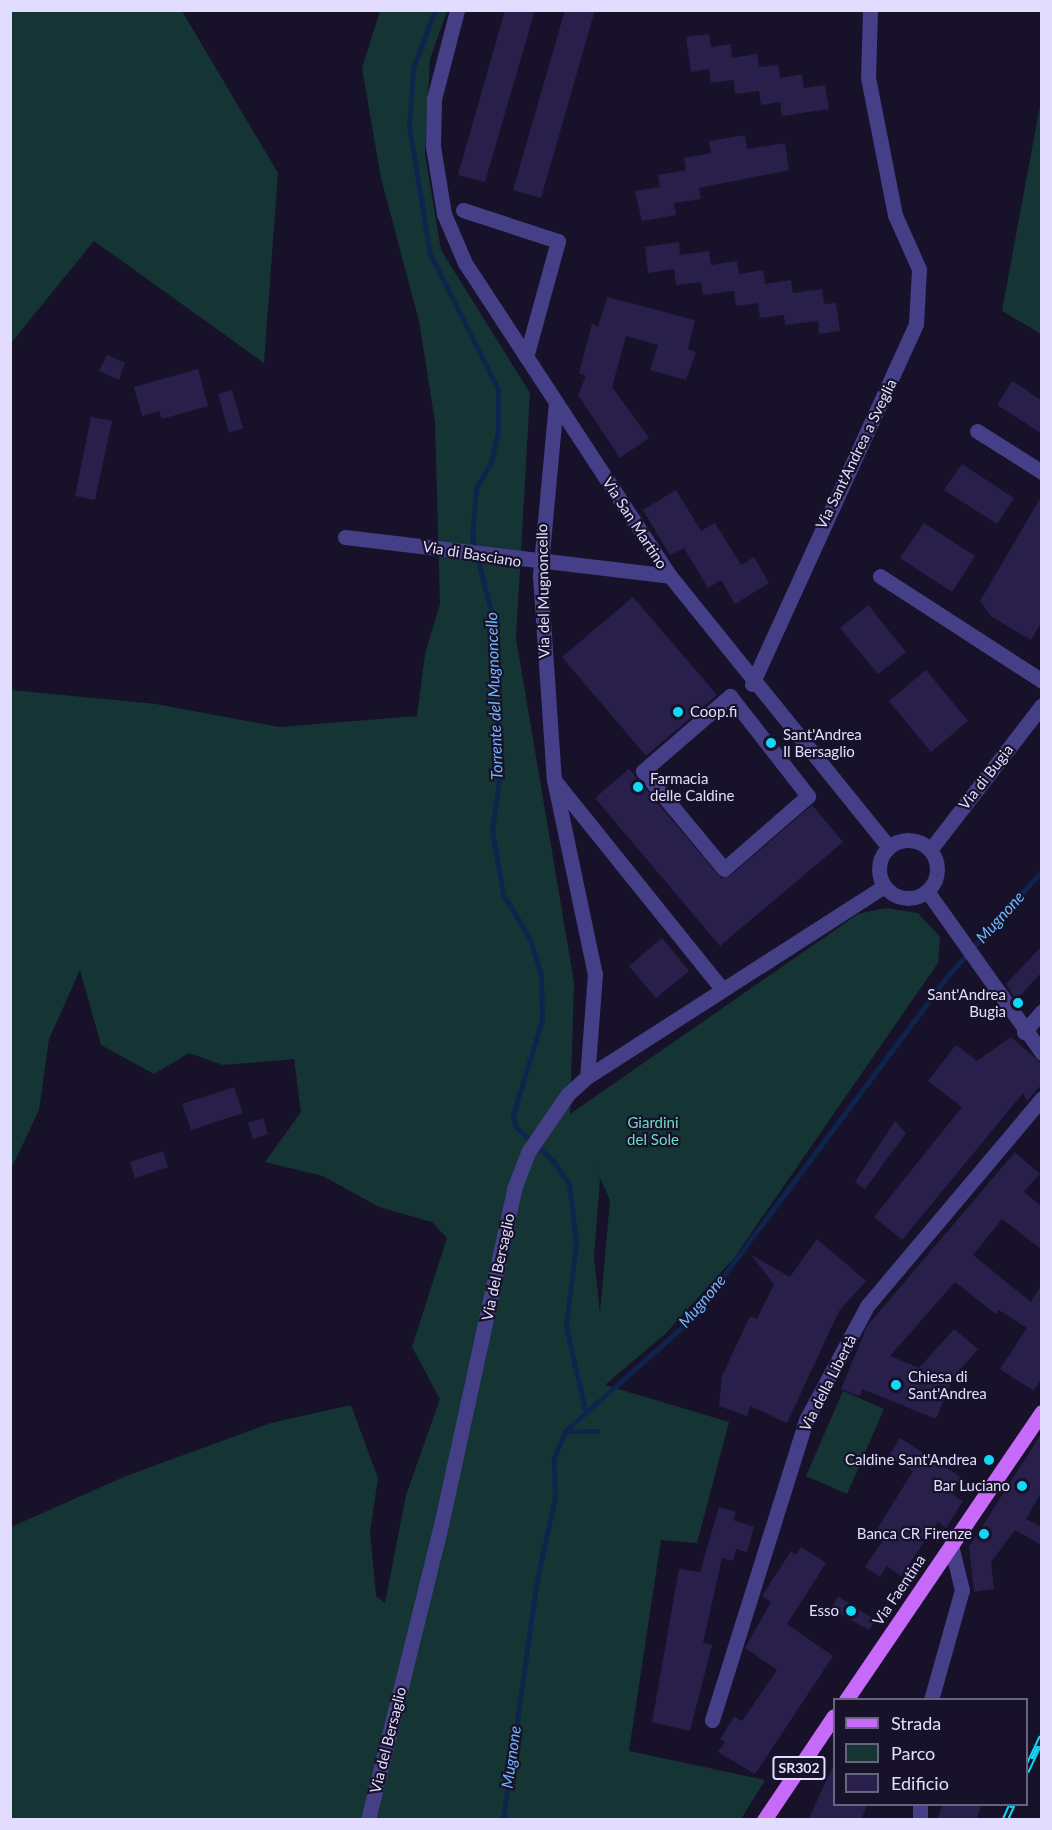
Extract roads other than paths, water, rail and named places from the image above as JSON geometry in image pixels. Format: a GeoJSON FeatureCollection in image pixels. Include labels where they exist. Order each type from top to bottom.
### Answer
{"type":"FeatureCollection","features":[{"type":"Feature","properties":{"kind":"main road","name":"Via Faentina"},"geometry":{"type":"LineString","coordinates":[[847,1698],[1041,1412]]}},
{"type":"Feature","properties":{"kind":"main road","name":"SR302"},"geometry":{"type":"LineString","coordinates":[[764,1820],[833,1717]]}},
{"type":"Feature","properties":{"kind":"street","name":"Via San Martino"},"geometry":{"type":"LineString","coordinates":[[457,10],[432,120],[444,213],[477,284],[670,576],[752,684]]}},
{"type":"Feature","properties":{"kind":"street","name":"Via Sant'Andrea a Sveglia"},"geometry":{"type":"LineString","coordinates":[[752,684],[916,324],[919,269],[895,215],[868,78],[870,10]]}},
{"type":"Feature","properties":{"kind":"street"},"geometry":{"type":"LineString","coordinates":[[463,210],[558,241],[526,357]]}},
{"type":"Feature","properties":{"kind":"street","name":"Via del Mugnoncello"},"geometry":{"type":"LineString","coordinates":[[556,402],[540,564],[554,780],[596,974],[587,1077]]}},
{"type":"Feature","properties":{"kind":"street"},"geometry":{"type":"LineString","coordinates":[[977,431],[1041,472]]}},
{"type":"Feature","properties":{"kind":"street","name":"Via di Basciano"},"geometry":{"type":"LineString","coordinates":[[345,537],[447,549],[540,564],[670,576]]}},
{"type":"Feature","properties":{"kind":"street"},"geometry":{"type":"LineString","coordinates":[[880,576],[1041,681]]}},
{"type":"Feature","properties":{"kind":"street"},"geometry":{"type":"LineString","coordinates":[[752,684],[889,847]]}},
{"type":"Feature","properties":{"kind":"street"},"geometry":{"type":"LineString","coordinates":[[730,696],[808,796],[724,869],[643,771],[730,696]]}},
{"type":"Feature","properties":{"kind":"street","name":"Via di Bugia"},"geometry":{"type":"LineString","coordinates":[[930,850],[1041,705]]}},
{"type":"Feature","properties":{"kind":"street"},"geometry":{"type":"LineString","coordinates":[[554,780],[722,989]]}},
{"type":"Feature","properties":{"kind":"street"},"geometry":{"type":"LineString","coordinates":[[906,840],[930,850],[937,869],[927,891],[902,897],[884,886],[879,868],[889,847],[906,840]]}},
{"type":"Feature","properties":{"kind":"street","name":"Via del Bersaglio"},"geometry":{"type":"LineString","coordinates":[[368,1820],[441,1525],[514,1190],[528,1152],[538,1135],[587,1077],[884,886]]}},
{"type":"Feature","properties":{"kind":"street"},"geometry":{"type":"LineString","coordinates":[[927,891],[989,976],[1024,1032],[1041,1053]]}},
{"type":"Feature","properties":{"kind":"street"},"geometry":{"type":"LineString","coordinates":[[1024,1032],[1041,1011]]}},
{"type":"Feature","properties":{"kind":"street","name":"Via della Libertà"},"geometry":{"type":"LineString","coordinates":[[712,1720],[806,1420],[867,1306],[1041,1098]]}},
{"type":"Feature","properties":{"kind":"street"},"geometry":{"type":"LineString","coordinates":[[932,1698],[962,1590],[951,1545]]}},
{"type":"Feature","properties":{"kind":"waterway","name":"Torrente del Mugnoncello"},"geometry":{"type":"LineString","coordinates":[[435,10],[413,68],[409,126],[430,254],[498,389],[498,432],[491,462],[476,488],[472,538],[493,619],[499,780],[492,830],[503,894],[529,937],[541,974],[542,1020],[513,1115],[516,1127],[553,1161],[569,1184],[576,1242],[566,1327],[585,1409]]}},
{"type":"Feature","properties":{"kind":"waterway","name":"Mugnone"},"geometry":{"type":"LineString","coordinates":[[503,1820],[535,1591],[555,1496],[554,1458],[565,1431],[691,1319],[950,973],[1042,871]]}},
{"type":"Feature","properties":{"kind":"waterway"},"geometry":{"type":"LineString","coordinates":[[565,1431],[598,1431]]}},
{"type":"Feature","properties":{"kind":"railway"},"geometry":{"type":"LineString","coordinates":[[1028,1767],[1042,1736]]}},
{"type":"Feature","properties":{"kind":"railway"},"geometry":{"type":"LineString","coordinates":[[1005,1820],[1011,1806]]}},
{"type":"Feature","properties":{"kind":"place","name":"Coop.fi"},"geometry":{"type":"Point","coordinates":[678,712]}},
{"type":"Feature","properties":{"kind":"place","name":"Sant'Andrea Il Bersaglio"},"geometry":{"type":"Point","coordinates":[771,743]}},
{"type":"Feature","properties":{"kind":"place","name":"Farmacia delle Caldine"},"geometry":{"type":"Point","coordinates":[638,787]}},
{"type":"Feature","properties":{"kind":"place","name":"Sant'Andrea Bugia"},"geometry":{"type":"Point","coordinates":[1018,1003]}},
{"type":"Feature","properties":{"kind":"place","name":"Chiesa di Sant'Andrea"},"geometry":{"type":"Point","coordinates":[896,1385]}},
{"type":"Feature","properties":{"kind":"place","name":"Caldine Sant'Andrea"},"geometry":{"type":"Point","coordinates":[989,1460]}},
{"type":"Feature","properties":{"kind":"place","name":"Bar Luciano"},"geometry":{"type":"Point","coordinates":[1022,1486]}},
{"type":"Feature","properties":{"kind":"place","name":"Banca CR Firenze"},"geometry":{"type":"Point","coordinates":[984,1534]}},
{"type":"Feature","properties":{"kind":"place","name":"Esso"},"geometry":{"type":"Point","coordinates":[851,1611]}},
{"type":"Feature","properties":{"kind":"park label","name":"Giardini del Sole"},"geometry":{"type":"Point","coordinates":[653,1130]}}]}
